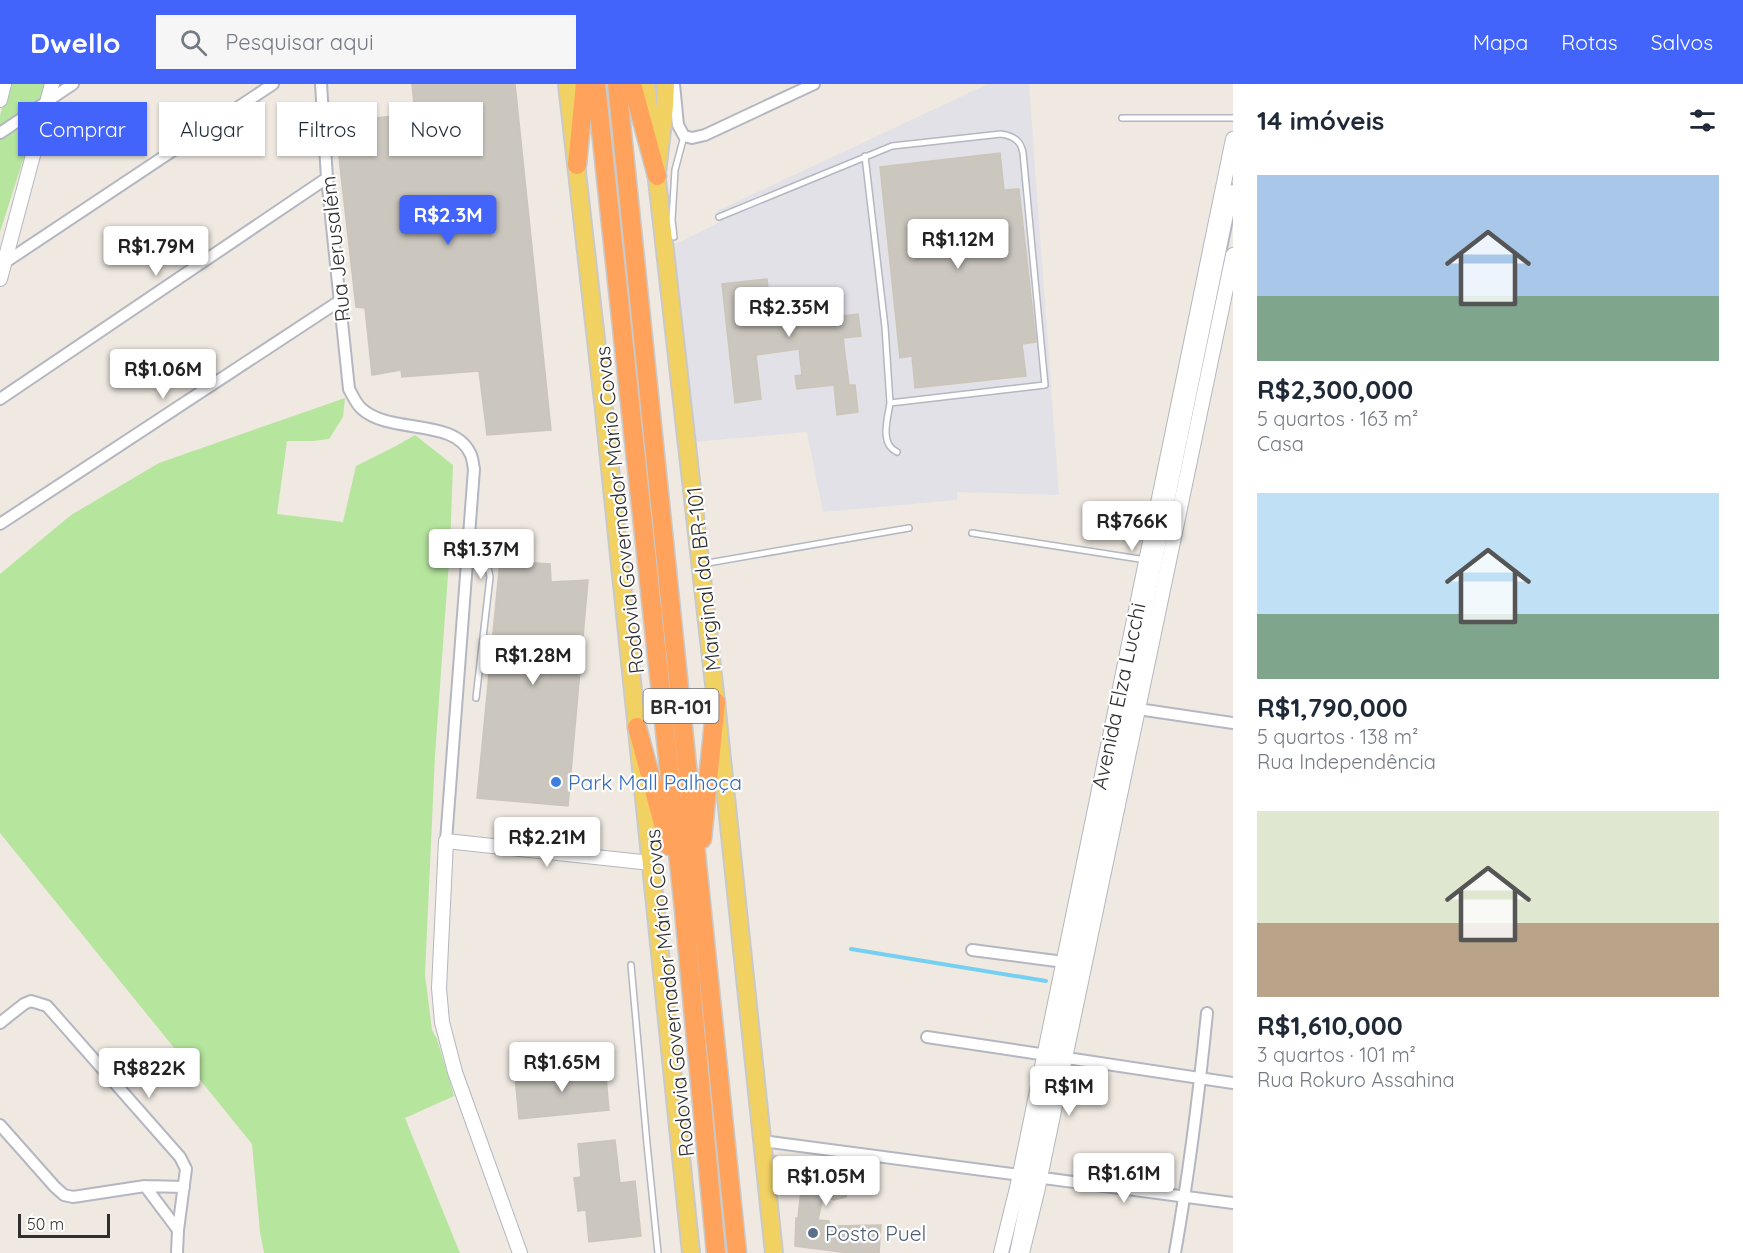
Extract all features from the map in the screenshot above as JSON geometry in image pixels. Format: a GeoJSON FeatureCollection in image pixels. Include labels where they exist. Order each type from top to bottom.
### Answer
{"type":"FeatureCollection","features":[{"type":"Feature","properties":{"kind":"highway"},"geometry":{"type":"LineString","coordinates":[[577,165],[585,84]]}},
{"type":"Feature","properties":{"kind":"highway","name":"Rodovia Governador Mário Covas"},"geometry":{"type":"LineString","coordinates":[[596,84],[683,900],[716,1253]]}},
{"type":"Feature","properties":{"kind":"highway","name":"Rodovia Governador Mário Covas"},"geometry":{"type":"LineString","coordinates":[[617,84],[737,1253]]}},
{"type":"Feature","properties":{"kind":"highway"},"geometry":{"type":"LineString","coordinates":[[632,84],[657,176]]}},
{"type":"Feature","properties":{"kind":"highway"},"geometry":{"type":"LineString","coordinates":[[698,877],[716,702]]}},
{"type":"Feature","properties":{"kind":"highway"},"geometry":{"type":"LineString","coordinates":[[636,727],[683,900]]}},
{"type":"Feature","properties":{"kind":"main road"},"geometry":{"type":"LineString","coordinates":[[0,100],[4,84]]}},
{"type":"Feature","properties":{"kind":"main road"},"geometry":{"type":"LineString","coordinates":[[0,279],[52,84]]}},
{"type":"Feature","properties":{"kind":"main road"},"geometry":{"type":"LineString","coordinates":[[567,84],[691,1253]]}},
{"type":"Feature","properties":{"kind":"main road","name":"Marginal da BR-101"},"geometry":{"type":"LineString","coordinates":[[646,84],[701,564],[774,1253]]}},
{"type":"Feature","properties":{"kind":"main road"},"geometry":{"type":"LineString","coordinates":[[657,176],[666,84]]}},
{"type":"Feature","properties":{"kind":"main road","name":"Avenida Elza Lucchi"},"geometry":{"type":"LineString","coordinates":[[1022,1253],[1030,1177],[1055,1056],[1138,709],[1233,139]]}},
{"type":"Feature","properties":{"kind":"main road","name":"Avenida Elza Lucchi"},"geometry":{"type":"LineString","coordinates":[[1001,1253],[1030,1177],[1055,1056],[1064,962],[1146,561],[1231,275],[1233,255]]}},
{"type":"Feature","properties":{"kind":"main road"},"geometry":{"type":"LineString","coordinates":[[520,1253],[455,1072],[442,1023],[438,988],[446,841],[651,863]]}},
{"type":"Feature","properties":{"kind":"street"},"geometry":{"type":"LineString","coordinates":[[0,133],[73,84]]}},
{"type":"Feature","properties":{"kind":"street"},"geometry":{"type":"LineString","coordinates":[[2,265],[273,84]]}},
{"type":"Feature","properties":{"kind":"street","name":"Rua Jerusalém"},"geometry":{"type":"LineString","coordinates":[[321,84],[327,178],[349,389],[363,409],[385,420],[454,436],[471,454],[474,469],[468,560]]}},
{"type":"Feature","properties":{"kind":"street"},"geometry":{"type":"LineString","coordinates":[[674,84],[678,125],[684,136],[692,138],[705,135],[814,84]]}},
{"type":"Feature","properties":{"kind":"street"},"geometry":{"type":"LineString","coordinates":[[0,399],[327,178]]}},
{"type":"Feature","properties":{"kind":"street"},"geometry":{"type":"LineString","coordinates":[[1055,1056],[1233,190]]}},
{"type":"Feature","properties":{"kind":"street"},"geometry":{"type":"LineString","coordinates":[[0,524],[341,300]]}},
{"type":"Feature","properties":{"kind":"street"},"geometry":{"type":"LineString","coordinates":[[446,841],[468,560]]}},
{"type":"Feature","properties":{"kind":"street"},"geometry":{"type":"LineString","coordinates":[[1138,709],[1233,723]]}},
{"type":"Feature","properties":{"kind":"street"},"geometry":{"type":"LineString","coordinates":[[972,950],[1064,962]]}},
{"type":"Feature","properties":{"kind":"street"},"geometry":{"type":"LineString","coordinates":[[0,1023],[31,1001],[47,1006],[180,1157],[186,1169],[177,1253]]}},
{"type":"Feature","properties":{"kind":"street"},"geometry":{"type":"LineString","coordinates":[[1175,1253],[1201,1078],[1207,1013]]}},
{"type":"Feature","properties":{"kind":"street"},"geometry":{"type":"LineString","coordinates":[[927,1037],[1233,1083]]}},
{"type":"Feature","properties":{"kind":"street"},"geometry":{"type":"LineString","coordinates":[[0,1125],[64,1195],[73,1197],[145,1186],[184,1187]]}},
{"type":"Feature","properties":{"kind":"street"},"geometry":{"type":"LineString","coordinates":[[762,1141],[1233,1203]]}},
{"type":"Feature","properties":{"kind":"street"},"geometry":{"type":"LineString","coordinates":[[1015,1253],[1030,1177]]}},
{"type":"Feature","properties":{"kind":"street"},"geometry":{"type":"LineString","coordinates":[[145,1186],[178,1230]]}},
{"type":"Feature","properties":{"kind":"lane"},"geometry":{"type":"LineString","coordinates":[[1122,118],[1233,118]]}},
{"type":"Feature","properties":{"kind":"lane"},"geometry":{"type":"LineString","coordinates":[[719,217],[892,146],[1001,134],[1010,135],[1020,143],[1034,257],[1045,386],[890,403]]}},
{"type":"Feature","properties":{"kind":"lane"},"geometry":{"type":"LineString","coordinates":[[674,237],[672,220],[675,170],[684,136]]}},
{"type":"Feature","properties":{"kind":"lane"},"geometry":{"type":"LineString","coordinates":[[865,156],[885,327],[890,403],[886,440],[897,452]]}},
{"type":"Feature","properties":{"kind":"lane"},"geometry":{"type":"LineString","coordinates":[[701,564],[909,528]]}},
{"type":"Feature","properties":{"kind":"lane"},"geometry":{"type":"LineString","coordinates":[[972,533],[1146,561]]}},
{"type":"Feature","properties":{"kind":"lane"},"geometry":{"type":"LineString","coordinates":[[468,560],[481,562],[489,568],[490,577],[476,698]]}},
{"type":"Feature","properties":{"kind":"lane"},"geometry":{"type":"LineString","coordinates":[[631,965],[658,1253]]}},
{"type":"Feature","properties":{"kind":"shaded area"},"geometry":{"type":"Polygon","coordinates":[[[988,84],[1029,84],[1059,495],[957,492],[957,500],[823,512],[807,432],[694,442],[671,246],[720,222],[717,211],[988,84]]]}},
{"type":"Feature","properties":{"kind":"green space"},"geometry":{"type":"Polygon","coordinates":[[[8,84],[45,84],[42,96],[34,102],[18,102],[18,113],[0,125],[8,84]]]}},
{"type":"Feature","properties":{"kind":"green space"},"geometry":{"type":"Polygon","coordinates":[[[18,127],[18,156],[24,156],[0,232],[0,138],[18,127]]]}},
{"type":"Feature","properties":{"kind":"green space"},"geometry":{"type":"Polygon","coordinates":[[[345,398],[343,417],[329,439],[287,441],[277,514],[343,522],[356,466],[415,435],[453,465],[450,547],[435,755],[425,975],[432,1030],[437,1039],[454,1096],[405,1118],[460,1253],[264,1253],[252,1144],[0,833],[0,574],[71,515],[159,463],[345,398]]]}},
{"type":"Feature","properties":{"kind":"building"},"geometry":{"type":"Polygon","coordinates":[[[412,84],[515,84],[551,430],[487,435],[479,371],[402,377],[401,370],[372,375],[365,308],[356,307],[339,156],[377,156],[377,118],[389,117],[389,156],[483,156],[483,102],[414,102],[412,84]]]}},
{"type":"Feature","properties":{"kind":"building"},"geometry":{"type":"Polygon","coordinates":[[[1000,153],[1004,190],[1019,189],[1036,342],[1022,344],[1026,376],[915,388],[912,356],[900,358],[880,167],[1000,153]]]}},
{"type":"Feature","properties":{"kind":"building"},"geometry":{"type":"Polygon","coordinates":[[[767,279],[769,297],[839,288],[843,316],[858,314],[861,336],[843,338],[849,385],[855,385],[858,412],[837,415],[834,385],[797,389],[795,376],[802,375],[799,349],[756,355],[761,399],[735,403],[722,284],[767,279]]]}},
{"type":"Feature","properties":{"kind":"building"},"geometry":{"type":"Polygon","coordinates":[[[500,561],[550,564],[551,582],[588,580],[568,806],[477,798],[500,561]]]}},
{"type":"Feature","properties":{"kind":"building"},"geometry":{"type":"Polygon","coordinates":[[[605,1067],[609,1110],[519,1119],[515,1076],[605,1067]]]}},
{"type":"Feature","properties":{"kind":"building"},"geometry":{"type":"Polygon","coordinates":[[[615,1140],[620,1183],[635,1181],[641,1236],[589,1242],[586,1210],[578,1211],[574,1178],[581,1177],[578,1144],[615,1140]]]}},
{"type":"Feature","properties":{"kind":"building"},"geometry":{"type":"Polygon","coordinates":[[[774,1156],[851,1165],[854,1168],[852,1192],[847,1191],[846,1197],[834,1200],[823,1196],[818,1220],[829,1221],[830,1226],[881,1225],[879,1253],[849,1253],[795,1246],[796,1218],[798,1218],[801,1190],[793,1189],[789,1183],[790,1168],[776,1168],[774,1156]]]}},
{"type":"Feature","properties":{"kind":"waterway"},"geometry":{"type":"LineString","coordinates":[[851,949],[1046,981]]}},
{"type":"Feature","properties":{"kind":"place","name":"Park Mall Palhoça"},"geometry":{"type":"Point","coordinates":[556,782]}},
{"type":"Feature","properties":{"kind":"place","name":"Posto Puel"},"geometry":{"type":"Point","coordinates":[813,1233]}}]}
